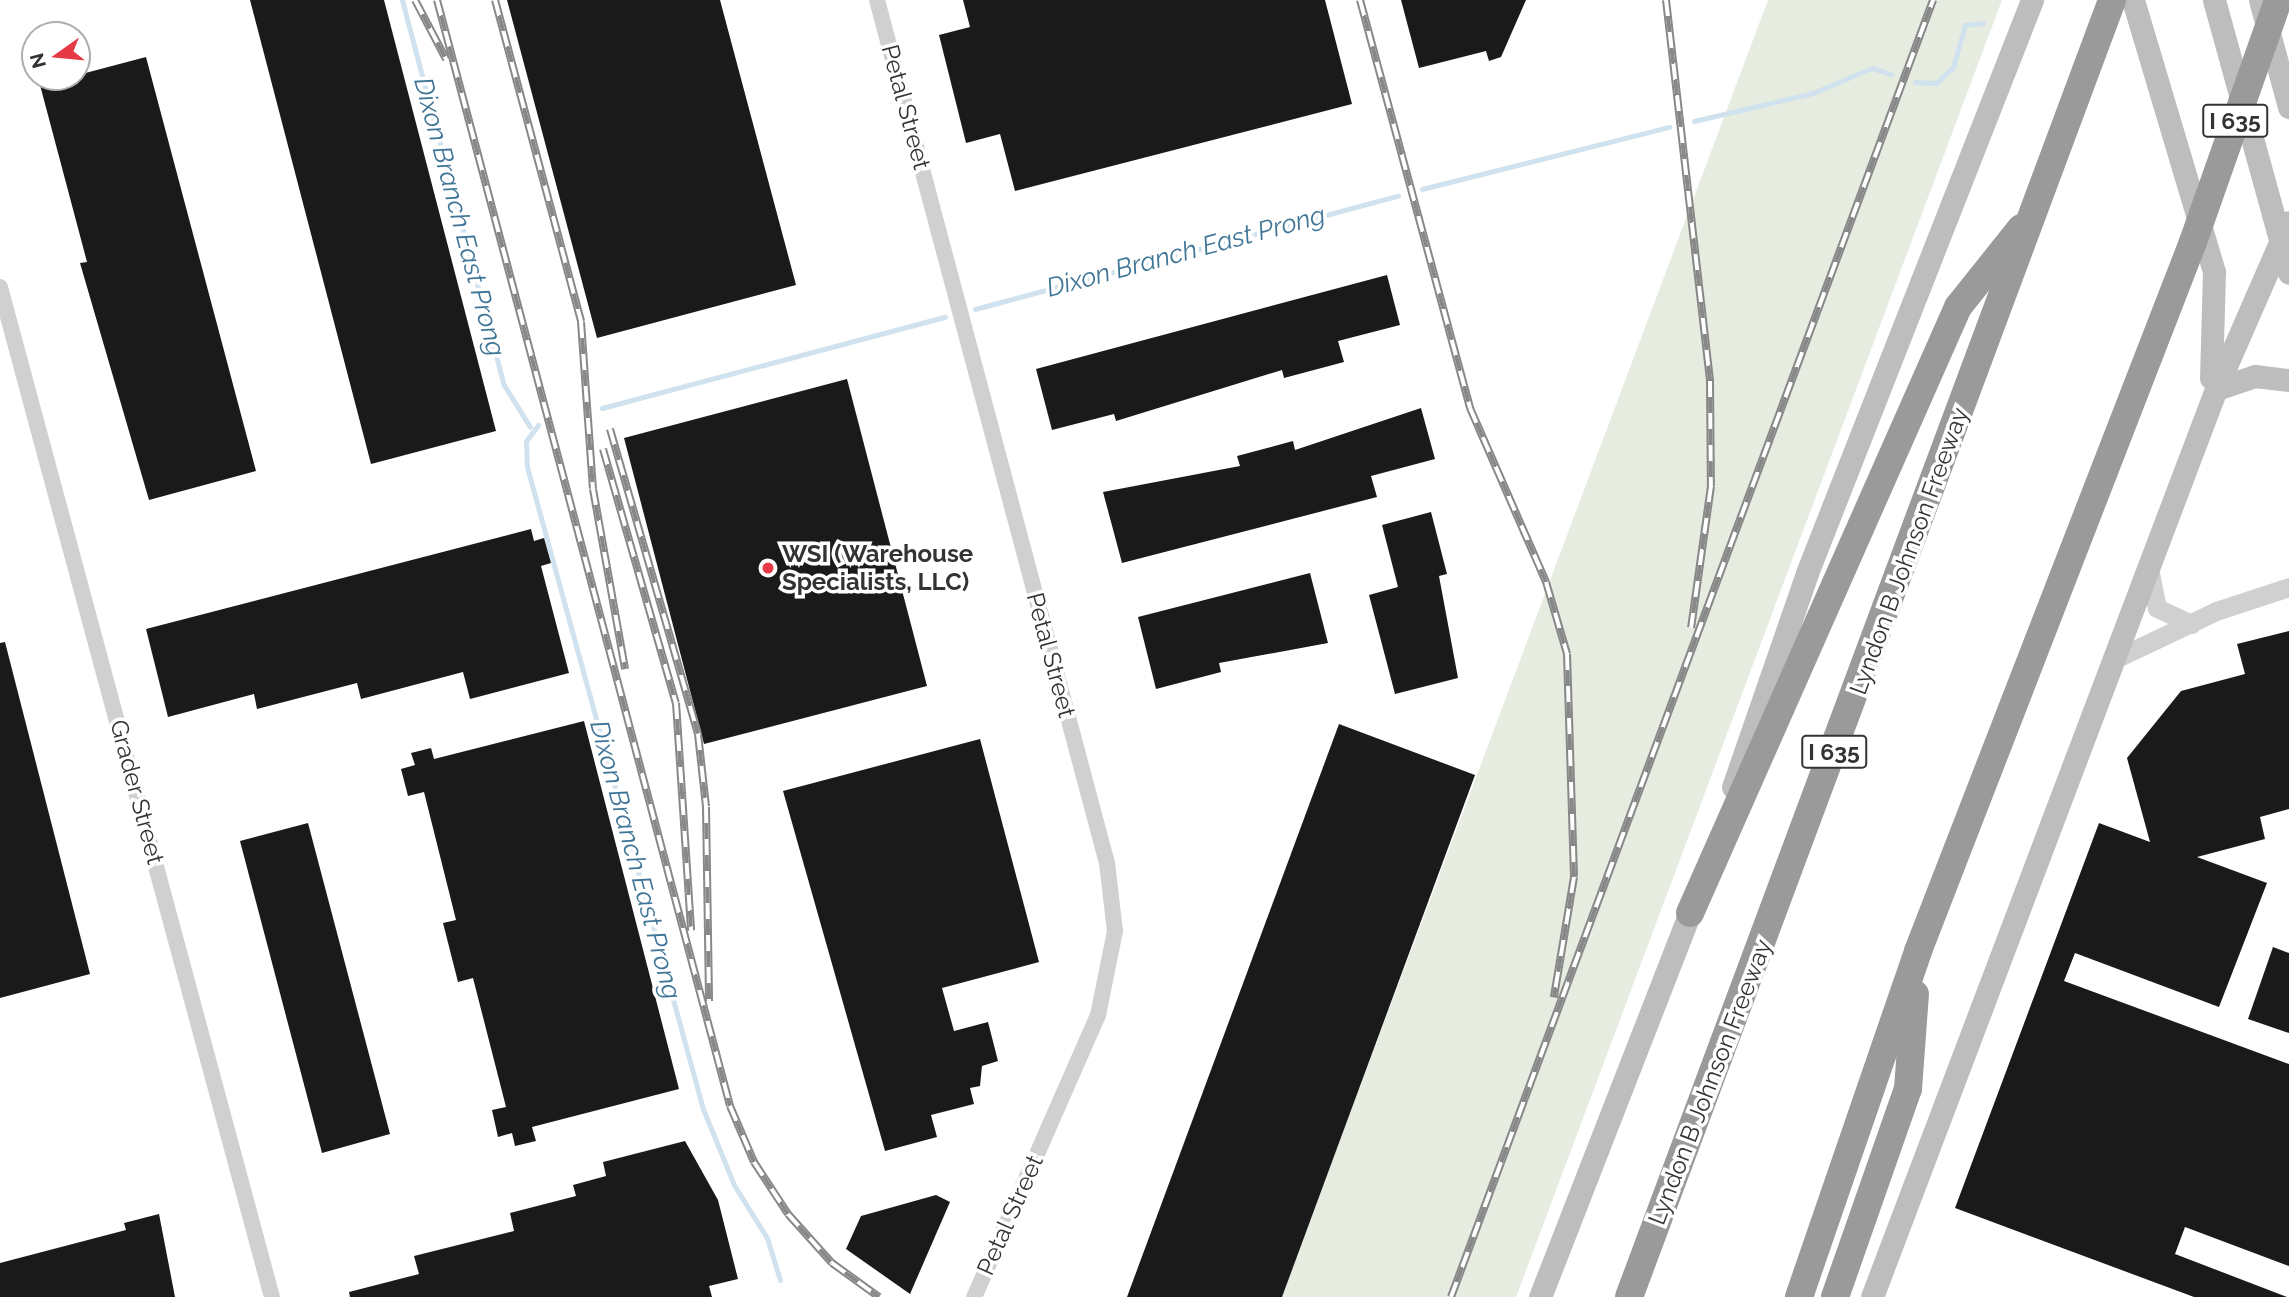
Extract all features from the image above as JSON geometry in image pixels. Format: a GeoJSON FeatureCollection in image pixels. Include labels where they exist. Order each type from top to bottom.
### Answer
{"type":"FeatureCollection","features":[{"type":"Feature","properties":{"kind":"highway","name":"I 635"},"geometry":{"type":"LineString","coordinates":[[1799,1297],[1918,950],[2193,242],[2278,0]]}},
{"type":"Feature","properties":{"kind":"highway","name":"Lyndon B Johnson Freeway"},"geometry":{"type":"LineString","coordinates":[[1629,1297],[2038,206],[2118,1]]}},
{"type":"Feature","properties":{"kind":"highway"},"geometry":{"type":"LineString","coordinates":[[1690,913],[1958,307],[2038,206]]}},
{"type":"Feature","properties":{"kind":"highway"},"geometry":{"type":"LineString","coordinates":[[1835,1297],[1908,1089],[1918,950]]}},
{"type":"Feature","properties":{"kind":"main road"},"geometry":{"type":"LineString","coordinates":[[1540,1297],[1690,913],[1807,573],[2032,0]]}},
{"type":"Feature","properties":{"kind":"main road"},"geometry":{"type":"LineString","coordinates":[[2214,0],[2285,232],[2289,274]]}},
{"type":"Feature","properties":{"kind":"main road"},"geometry":{"type":"LineString","coordinates":[[2260,0],[2289,107]]}},
{"type":"Feature","properties":{"kind":"main road"},"geometry":{"type":"LineString","coordinates":[[2118,1],[2214,272],[2216,349],[2203,426]]}},
{"type":"Feature","properties":{"kind":"main road"},"geometry":{"type":"LineString","coordinates":[[1872,1297],[2216,389],[2285,232]]}},
{"type":"Feature","properties":{"kind":"main road"},"geometry":{"type":"LineString","coordinates":[[2216,389],[2255,376],[2289,380]]}},
{"type":"Feature","properties":{"kind":"street","name":"Petal Street"},"geometry":{"type":"LineString","coordinates":[[877,0],[1107,863],[1115,930],[1098,1016],[974,1297]]}},
{"type":"Feature","properties":{"kind":"street","name":"Grader Street"},"geometry":{"type":"LineString","coordinates":[[0,287],[272,1297]]}},
{"type":"Feature","properties":{"kind":"street"},"geometry":{"type":"LineString","coordinates":[[2149,567],[2157,608],[2191,624]]}},
{"type":"Feature","properties":{"kind":"street"},"geometry":{"type":"LineString","coordinates":[[2115,659],[2191,624],[2289,587]]}},
{"type":"Feature","properties":{"kind":"shaded area"},"geometry":{"type":"Polygon","coordinates":[[[1768,0],[2002,0],[1516,1297],[1281,1297],[1768,0]]]}},
{"type":"Feature","properties":{"kind":"building"},"geometry":{"type":"Polygon","coordinates":[[[250,0],[384,0],[496,431],[371,464],[250,0]]]}},
{"type":"Feature","properties":{"kind":"building"},"geometry":{"type":"Polygon","coordinates":[[[507,0],[720,0],[796,285],[597,338],[507,0]]]}},
{"type":"Feature","properties":{"kind":"building"},"geometry":{"type":"Polygon","coordinates":[[[963,0],[1325,0],[1352,104],[1015,191],[1000,134],[966,143],[939,35],[970,27],[963,0]]]}},
{"type":"Feature","properties":{"kind":"building"},"geometry":{"type":"Polygon","coordinates":[[[1401,0],[1526,0],[1501,57],[1489,61],[1486,51],[1419,68],[1401,0]]]}},
{"type":"Feature","properties":{"kind":"building"},"geometry":{"type":"Polygon","coordinates":[[[146,57],[256,471],[149,500],[80,263],[87,262],[42,91],[91,91],[91,72],[146,57]]]}},
{"type":"Feature","properties":{"kind":"building"},"geometry":{"type":"Polygon","coordinates":[[[1387,275],[1400,325],[1338,341],[1344,362],[1284,378],[1282,370],[1116,421],[1114,414],[1052,430],[1036,369],[1387,275]]]}},
{"type":"Feature","properties":{"kind":"building"},"geometry":{"type":"Polygon","coordinates":[[[847,379],[927,686],[704,744],[624,438],[847,379]]]}},
{"type":"Feature","properties":{"kind":"building"},"geometry":{"type":"Polygon","coordinates":[[[1421,408],[1435,459],[1371,476],[1377,497],[1122,563],[1103,492],[1240,466],[1237,456],[1293,441],[1295,450],[1421,408]]]}},
{"type":"Feature","properties":{"kind":"building"},"geometry":{"type":"Polygon","coordinates":[[[1431,512],[1447,574],[1439,576],[1458,678],[1395,694],[1369,595],[1398,587],[1382,525],[1431,512]]]}},
{"type":"Feature","properties":{"kind":"building"},"geometry":{"type":"Polygon","coordinates":[[[531,529],[534,541],[544,538],[551,563],[541,566],[569,673],[470,699],[463,672],[361,699],[357,683],[257,709],[254,694],[168,717],[146,629],[531,529]]]}},
{"type":"Feature","properties":{"kind":"building"},"geometry":{"type":"Polygon","coordinates":[[[1310,573],[1328,643],[1219,663],[1221,672],[1156,689],[1138,617],[1310,573]]]}},
{"type":"Feature","properties":{"kind":"building"},"geometry":{"type":"Polygon","coordinates":[[[2289,631],[2289,809],[2260,817],[2265,839],[2197,857],[2267,883],[2219,1007],[2075,953],[2064,981],[2289,1064],[2289,1266],[2185,1227],[2175,1254],[2287,1297],[2194,1297],[1955,1208],[2099,823],[2150,842],[2127,758],[2181,691],[2245,674],[2237,644],[2289,631]]]}},
{"type":"Feature","properties":{"kind":"building"},"geometry":{"type":"Polygon","coordinates":[[[5,642],[90,974],[0,998],[0,643],[5,642]]]}},
{"type":"Feature","properties":{"kind":"building"},"geometry":{"type":"Polygon","coordinates":[[[584,721],[679,1089],[532,1127],[536,1141],[515,1146],[512,1133],[498,1137],[492,1110],[506,1107],[473,978],[458,982],[443,923],[456,920],[424,792],[408,796],[401,769],[415,765],[411,753],[431,748],[434,759],[584,721]]]}},
{"type":"Feature","properties":{"kind":"building"},"geometry":{"type":"Polygon","coordinates":[[[1339,724],[1475,775],[1282,1297],[1127,1297],[1339,724]]]}},
{"type":"Feature","properties":{"kind":"building"},"geometry":{"type":"Polygon","coordinates":[[[980,739],[1039,962],[942,988],[954,1031],[988,1022],[998,1061],[982,1066],[980,1086],[970,1088],[974,1104],[931,1115],[937,1137],[885,1151],[783,791],[980,739]]]}},
{"type":"Feature","properties":{"kind":"building"},"geometry":{"type":"Polygon","coordinates":[[[308,823],[390,1134],[322,1153],[240,841],[308,823]]]}},
{"type":"Feature","properties":{"kind":"building"},"geometry":{"type":"Polygon","coordinates":[[[2273,947],[2289,953],[2289,1033],[2248,1019],[2273,947]]]}},
{"type":"Feature","properties":{"kind":"building"},"geometry":{"type":"Polygon","coordinates":[[[685,1141],[718,1200],[738,1279],[709,1286],[712,1297],[350,1297],[349,1292],[419,1274],[414,1256],[514,1231],[510,1213],[576,1196],[573,1185],[606,1176],[603,1162],[685,1141]]]}},
{"type":"Feature","properties":{"kind":"building"},"geometry":{"type":"Polygon","coordinates":[[[936,1195],[950,1202],[910,1294],[846,1249],[861,1216],[936,1195]]]}},
{"type":"Feature","properties":{"kind":"building"},"geometry":{"type":"Polygon","coordinates":[[[159,1214],[175,1297],[0,1297],[0,1263],[126,1230],[124,1223],[159,1214]]]}},
{"type":"Feature","properties":{"kind":"waterway","name":"Dixon Branch East Prong"},"geometry":{"type":"LineString","coordinates":[[402,0],[504,385],[530,427]]}},
{"type":"Feature","properties":{"kind":"waterway","name":"Dixon Branch East Prong"},"geometry":{"type":"LineString","coordinates":[[1915,82],[1936,83],[1953,67],[1965,25],[1983,23]]}},
{"type":"Feature","properties":{"kind":"waterway","name":"Dixon Branch East Prong"},"geometry":{"type":"LineString","coordinates":[[1694,121],[1813,93],[1872,68],[1891,74]]}},
{"type":"Feature","properties":{"kind":"waterway","name":"Dixon Branch East Prong"},"geometry":{"type":"LineString","coordinates":[[1422,189],[1669,127]]}},
{"type":"Feature","properties":{"kind":"waterway","name":"Dixon Branch East Prong"},"geometry":{"type":"LineString","coordinates":[[975,309],[1398,196]]}},
{"type":"Feature","properties":{"kind":"waterway","name":"Dixon Branch East Prong"},"geometry":{"type":"LineString","coordinates":[[602,408],[945,317]]}},
{"type":"Feature","properties":{"kind":"waterway","name":"Dixon Branch East Prong"},"geometry":{"type":"LineString","coordinates":[[538,425],[526,441],[527,467],[703,1109],[734,1185],[767,1238],[780,1280]]}},
{"type":"Feature","properties":{"kind":"railway"},"geometry":{"type":"LineString","coordinates":[[415,0],[446,59]]}},
{"type":"Feature","properties":{"kind":"railway"},"geometry":{"type":"LineString","coordinates":[[437,0],[730,1106],[754,1162],[788,1214],[832,1263],[879,1297]]}},
{"type":"Feature","properties":{"kind":"railway"},"geometry":{"type":"LineString","coordinates":[[495,0],[581,322],[593,489],[625,669]]}},
{"type":"Feature","properties":{"kind":"railway"},"geometry":{"type":"LineString","coordinates":[[1360,0],[1470,408],[1546,582],[1567,654],[1574,877],[1554,997]]}},
{"type":"Feature","properties":{"kind":"railway"},"geometry":{"type":"LineString","coordinates":[[1666,0],[1710,381],[1711,486],[1691,628]]}},
{"type":"Feature","properties":{"kind":"railway"},"geometry":{"type":"LineString","coordinates":[[1451,1297],[1933,0]]}},
{"type":"Feature","properties":{"kind":"railway"},"geometry":{"type":"LineString","coordinates":[[610,429],[698,734],[706,807],[709,1001]]}},
{"type":"Feature","properties":{"kind":"railway"},"geometry":{"type":"LineString","coordinates":[[603,449],[676,703],[691,931]]}},
{"type":"Feature","properties":{"kind":"place","name":"WSI (Warehouse Specialists, LLC)"},"geometry":{"type":"Point","coordinates":[768,568]}}]}
